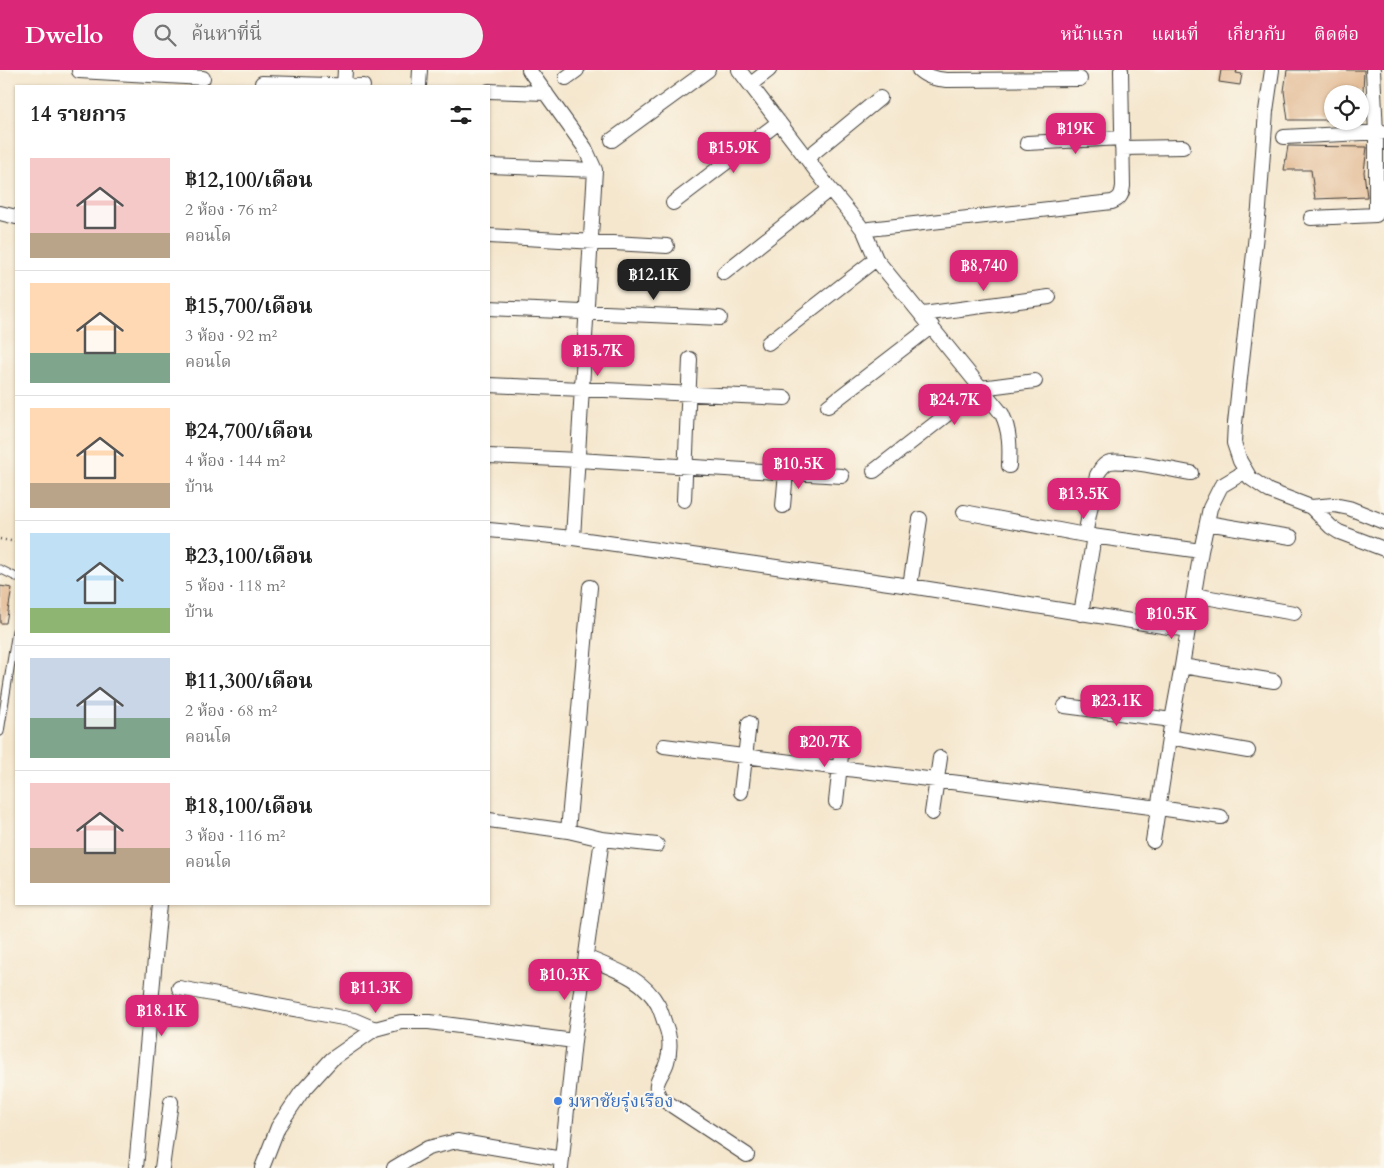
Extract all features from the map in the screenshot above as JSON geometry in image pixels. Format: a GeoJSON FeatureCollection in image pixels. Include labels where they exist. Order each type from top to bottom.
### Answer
{"type":"FeatureCollection","features":[{"type":"Feature","properties":{"kind":"street"},"geometry":{"type":"LineString","coordinates":[[344,85],[345,70]]}},
{"type":"Feature","properties":{"kind":"street"},"geometry":{"type":"LineString","coordinates":[[419,85],[420,70]]}},
{"type":"Feature","properties":{"kind":"street"},"geometry":{"type":"LineString","coordinates":[[529,70],[585,148],[595,170],[573,538]]}},
{"type":"Feature","properties":{"kind":"street"},"geometry":{"type":"LineString","coordinates":[[612,140],[708,70]]}},
{"type":"Feature","properties":{"kind":"street"},"geometry":{"type":"LineString","coordinates":[[739,70],[864,232],[876,259],[1002,414],[1010,437],[1009,466]]}},
{"type":"Feature","properties":{"kind":"street"},"geometry":{"type":"LineString","coordinates":[[751,84],[769,70]]}},
{"type":"Feature","properties":{"kind":"street"},"geometry":{"type":"LineString","coordinates":[[919,70],[924,75],[934,79],[946,80],[1080,79]]}},
{"type":"Feature","properties":{"kind":"street"},"geometry":{"type":"LineString","coordinates":[[864,232],[869,229],[1112,202],[1119,199],[1122,193],[1121,70]]}},
{"type":"Feature","properties":{"kind":"street"},"geometry":{"type":"LineString","coordinates":[[1272,70],[1266,111],[1259,208],[1234,443],[1240,462],[1250,478],[1269,492],[1310,507],[1338,532],[1378,546]]}},
{"type":"Feature","properties":{"kind":"street"},"geometry":{"type":"LineString","coordinates":[[1312,218],[1380,215],[1380,132],[1373,70]]}},
{"type":"Feature","properties":{"kind":"street"},"geometry":{"type":"LineString","coordinates":[[79,71],[203,78]]}},
{"type":"Feature","properties":{"kind":"street"},"geometry":{"type":"LineString","coordinates":[[262,83],[317,85]]}},
{"type":"Feature","properties":{"kind":"street"},"geometry":{"type":"LineString","coordinates":[[490,91],[546,93]]}},
{"type":"Feature","properties":{"kind":"street"},"geometry":{"type":"LineString","coordinates":[[807,158],[880,98]]}},
{"type":"Feature","properties":{"kind":"street"},"geometry":{"type":"LineString","coordinates":[[673,203],[778,122]]}},
{"type":"Feature","properties":{"kind":"street"},"geometry":{"type":"LineString","coordinates":[[1284,137],[1380,132]]}},
{"type":"Feature","properties":{"kind":"street"},"geometry":{"type":"LineString","coordinates":[[1027,143],[1122,143],[1183,148]]}},
{"type":"Feature","properties":{"kind":"street"},"geometry":{"type":"LineString","coordinates":[[490,166],[595,170]]}},
{"type":"Feature","properties":{"kind":"street"},"geometry":{"type":"LineString","coordinates":[[724,273],[830,189]]}},
{"type":"Feature","properties":{"kind":"street"},"geometry":{"type":"LineString","coordinates":[[0,213],[15,217]]}},
{"type":"Feature","properties":{"kind":"street"},"geometry":{"type":"LineString","coordinates":[[490,236],[666,246]]}},
{"type":"Feature","properties":{"kind":"street"},"geometry":{"type":"LineString","coordinates":[[768,343],[876,259]]}},
{"type":"Feature","properties":{"kind":"street"},"geometry":{"type":"LineString","coordinates":[[922,314],[1049,298]]}},
{"type":"Feature","properties":{"kind":"street"},"geometry":{"type":"LineString","coordinates":[[490,308],[720,318]]}},
{"type":"Feature","properties":{"kind":"street"},"geometry":{"type":"LineString","coordinates":[[828,406],[932,326]]}},
{"type":"Feature","properties":{"kind":"street"},"geometry":{"type":"LineString","coordinates":[[684,500],[690,359]]}},
{"type":"Feature","properties":{"kind":"street"},"geometry":{"type":"LineString","coordinates":[[874,470],[981,388],[1035,381]]}},
{"type":"Feature","properties":{"kind":"street"},"geometry":{"type":"LineString","coordinates":[[490,385],[785,398]]}},
{"type":"Feature","properties":{"kind":"street"},"geometry":{"type":"LineString","coordinates":[[490,456],[842,476]]}},
{"type":"Feature","properties":{"kind":"street"},"geometry":{"type":"LineString","coordinates":[[1081,614],[1097,475],[1101,467],[1109,462],[1124,462],[1191,473]]}},
{"type":"Feature","properties":{"kind":"street"},"geometry":{"type":"LineString","coordinates":[[1153,841],[1169,737],[1210,508],[1221,486],[1246,471]]}},
{"type":"Feature","properties":{"kind":"street"},"geometry":{"type":"LineString","coordinates":[[783,506],[786,472]]}},
{"type":"Feature","properties":{"kind":"street"},"geometry":{"type":"LineString","coordinates":[[1310,507],[1334,505],[1349,508],[1382,521]]}},
{"type":"Feature","properties":{"kind":"street"},"geometry":{"type":"LineString","coordinates":[[964,512],[1089,536],[1201,551]]}},
{"type":"Feature","properties":{"kind":"street"},"geometry":{"type":"LineString","coordinates":[[910,586],[920,519]]}},
{"type":"Feature","properties":{"kind":"street"},"geometry":{"type":"LineString","coordinates":[[1207,523],[1291,537]]}},
{"type":"Feature","properties":{"kind":"street"},"geometry":{"type":"LineString","coordinates":[[490,530],[573,538],[910,586],[1188,630]]}},
{"type":"Feature","properties":{"kind":"street"},"geometry":{"type":"LineString","coordinates":[[568,831],[590,587]]}},
{"type":"Feature","properties":{"kind":"street"},"geometry":{"type":"LineString","coordinates":[[1194,595],[1294,613]]}},
{"type":"Feature","properties":{"kind":"street"},"geometry":{"type":"LineString","coordinates":[[1182,666],[1274,681]]}},
{"type":"Feature","properties":{"kind":"street"},"geometry":{"type":"LineString","coordinates":[[1066,706],[1172,720]]}},
{"type":"Feature","properties":{"kind":"street"},"geometry":{"type":"LineString","coordinates":[[741,792],[749,724]]}},
{"type":"Feature","properties":{"kind":"street"},"geometry":{"type":"LineString","coordinates":[[836,802],[843,737]]}},
{"type":"Feature","properties":{"kind":"street"},"geometry":{"type":"LineString","coordinates":[[1169,737],[1248,750]]}},
{"type":"Feature","properties":{"kind":"street"},"geometry":{"type":"LineString","coordinates":[[664,746],[1221,817]]}},
{"type":"Feature","properties":{"kind":"street"},"geometry":{"type":"LineString","coordinates":[[932,813],[940,758]]}},
{"type":"Feature","properties":{"kind":"street"},"geometry":{"type":"LineString","coordinates":[[490,820],[568,831],[602,839],[657,845]]}},
{"type":"Feature","properties":{"kind":"street"},"geometry":{"type":"LineString","coordinates":[[394,1168],[428,1148],[457,1141],[562,1164],[574,1041],[602,839]]}},
{"type":"Feature","properties":{"kind":"street"},"geometry":{"type":"LineString","coordinates":[[136,1168],[160,905]]}},
{"type":"Feature","properties":{"kind":"street"},"geometry":{"type":"LineString","coordinates":[[586,957],[630,976],[642,984],[658,1005],[668,1031],[670,1050],[667,1063],[657,1081],[656,1090],[659,1097],[747,1155]]}},
{"type":"Feature","properties":{"kind":"street"},"geometry":{"type":"LineString","coordinates":[[179,988],[354,1020],[375,1029]]}},
{"type":"Feature","properties":{"kind":"street"},"geometry":{"type":"LineString","coordinates":[[262,1168],[278,1127],[301,1092],[332,1059],[375,1029],[401,1022],[429,1022],[574,1041]]}},
{"type":"Feature","properties":{"kind":"street"},"geometry":{"type":"LineString","coordinates":[[162,1168],[171,1102]]}},
{"type":"Feature","properties":{"kind":"lane"},"geometry":{"type":"LineString","coordinates":[[0,569],[15,576]]}},
{"type":"Feature","properties":{"kind":"lane"},"geometry":{"type":"LineString","coordinates":[[0,732],[15,637]]}},
{"type":"Feature","properties":{"kind":"path"},"geometry":{"type":"LineString","coordinates":[[0,539],[15,542]]}},
{"type":"Feature","properties":{"kind":"building"},"geometry":{"type":"Polygon","coordinates":[[[1221,70],[1237,70],[1236,73],[1242,74],[1240,85],[1219,82],[1221,70]]]}},
{"type":"Feature","properties":{"kind":"building"},"geometry":{"type":"Polygon","coordinates":[[[1287,70],[1364,70],[1363,85],[1324,85],[1324,120],[1288,120],[1284,91],[1287,70]]]}},
{"type":"Feature","properties":{"kind":"building"},"geometry":{"type":"Polygon","coordinates":[[[1288,146],[1367,147],[1364,172],[1367,197],[1315,199],[1311,170],[1284,170],[1288,146]]]}},
{"type":"Feature","properties":{"kind":"building"},"geometry":{"type":"Polygon","coordinates":[[[0,586],[12,588],[6,623],[0,623],[0,586]]]}},
{"type":"Feature","properties":{"kind":"place","name":"มหาชัยรุ่งเรือง"},"geometry":{"type":"Point","coordinates":[558,1101]}}]}
